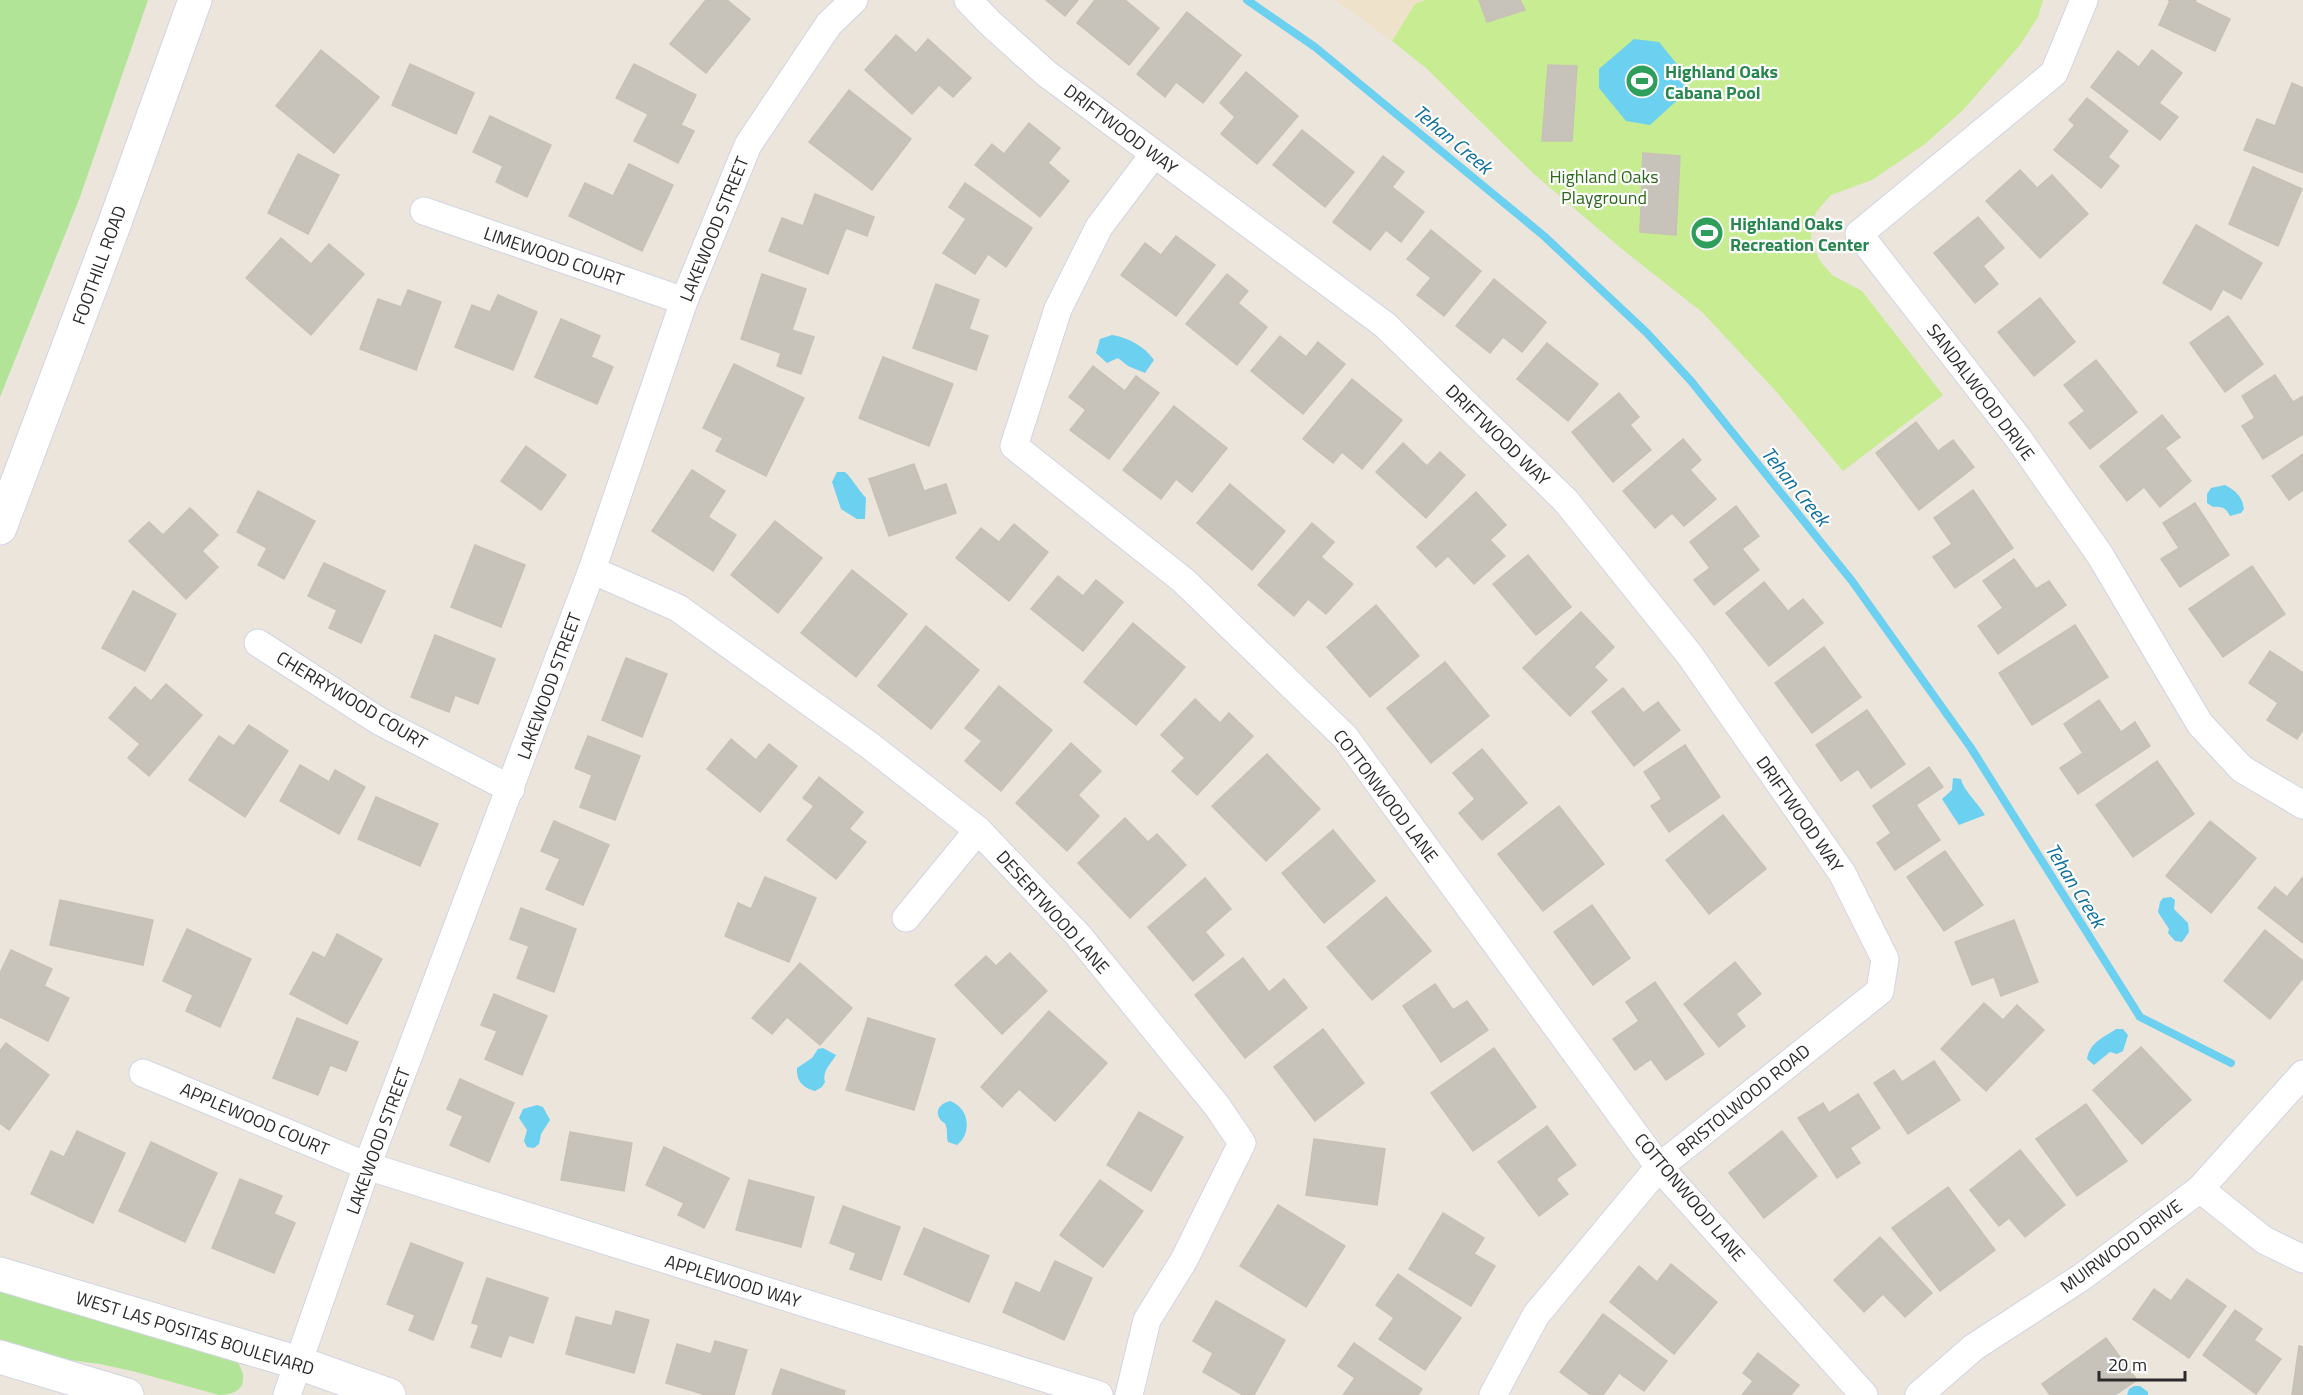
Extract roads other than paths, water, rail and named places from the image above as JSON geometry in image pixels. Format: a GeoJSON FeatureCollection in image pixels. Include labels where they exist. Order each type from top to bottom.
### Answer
{"type":"FeatureCollection","features":[{"type":"Feature","properties":{"kind":"main road","name":"FOOTHILL ROAD"},"geometry":{"type":"LineString","coordinates":[[0,528],[114,225],[195,0]]}},
{"type":"Feature","properties":{"kind":"main road","name":"WEST LAS POSITAS BOULEVARD"},"geometry":{"type":"LineString","coordinates":[[0,1274],[298,1363],[389,1395]]}},
{"type":"Feature","properties":{"kind":"main road"},"geometry":{"type":"LineString","coordinates":[[0,1358],[127,1395]]}},
{"type":"Feature","properties":{"kind":"street","name":"LAKEWOOD STREET"},"geometry":{"type":"LineString","coordinates":[[287,1395],[368,1166],[592,570],[684,301],[748,145],[829,24],[854,0]]}},
{"type":"Feature","properties":{"kind":"street","name":"DRIFTWOOD WAY"},"geometry":{"type":"LineString","coordinates":[[968,0],[1047,74],[1385,325],[1566,501],[1689,654],[1842,873],[1885,959],[1880,991]]}},
{"type":"Feature","properties":{"kind":"street","name":"SANDALWOOD DRIVE"},"geometry":{"type":"LineString","coordinates":[[2084,0],[2054,73],[1859,234],[2018,438],[2100,555],[2200,724],[2242,769],[2303,805]]}},
{"type":"Feature","properties":{"kind":"street","name":"COTTONWOOD LANE"},"geometry":{"type":"LineString","coordinates":[[1154,154],[1100,227],[1058,309],[1014,446],[1184,581],[1345,737],[1659,1167],[1864,1395]]}},
{"type":"Feature","properties":{"kind":"street","name":"LIMEWOOD COURT"},"geometry":{"type":"LineString","coordinates":[[424,211],[684,301]]}},
{"type":"Feature","properties":{"kind":"street","name":"DESERTWOOD LANE"},"geometry":{"type":"LineString","coordinates":[[592,570],[678,608],[869,745],[978,830],[1078,935],[1217,1106],[1242,1143],[1184,1260],[1147,1320],[1129,1395]]}},
{"type":"Feature","properties":{"kind":"street","name":"CHERRYWOOD COURT"},"geometry":{"type":"LineString","coordinates":[[258,643],[379,721],[511,789]]}},
{"type":"Feature","properties":{"kind":"street"},"geometry":{"type":"LineString","coordinates":[[906,918],[978,830]]}},
{"type":"Feature","properties":{"kind":"street","name":"BRISTOLWOOD ROAD"},"geometry":{"type":"LineString","coordinates":[[1493,1395],[1536,1316],[1659,1167],[1880,991]]}},
{"type":"Feature","properties":{"kind":"street","name":"APPLEWOOD COURT"},"geometry":{"type":"LineString","coordinates":[[143,1072],[368,1166]]}},
{"type":"Feature","properties":{"kind":"street","name":"MUIRWOOD DRIVE"},"geometry":{"type":"LineString","coordinates":[[1919,1395],[1974,1347],[2082,1277],[2200,1189],[2303,1074]]}},
{"type":"Feature","properties":{"kind":"street","name":"APPLEWOOD WAY"},"geometry":{"type":"LineString","coordinates":[[368,1166],[1099,1395]]}},
{"type":"Feature","properties":{"kind":"street"},"geometry":{"type":"LineString","coordinates":[[2200,1189],[2264,1240],[2303,1259]]}},
{"type":"Feature","properties":{"kind":"water","name":"Highland Oaks Cabana Pool"},"geometry":{"type":"Polygon","coordinates":[[[1634,39],[1659,42],[1685,74],[1684,94],[1650,125],[1626,121],[1599,88],[1599,69],[1634,39]]]}},
{"type":"Feature","properties":{"kind":"water"},"geometry":{"type":"Polygon","coordinates":[[[1112,335],[1136,343],[1150,355],[1154,360],[1145,373],[1128,366],[1118,358],[1107,363],[1096,353],[1100,339],[1112,335]]]}},
{"type":"Feature","properties":{"kind":"water"},"geometry":{"type":"Polygon","coordinates":[[[837,472],[845,472],[866,498],[865,519],[857,519],[841,509],[832,482],[837,472]]]}},
{"type":"Feature","properties":{"kind":"water"},"geometry":{"type":"Polygon","coordinates":[[[2225,485],[2240,497],[2244,509],[2241,513],[2230,516],[2223,508],[2213,507],[2207,503],[2207,494],[2211,488],[2225,485]]]}},
{"type":"Feature","properties":{"kind":"water"},"geometry":{"type":"Polygon","coordinates":[[[1953,778],[1961,779],[1985,815],[1959,825],[1942,799],[1952,790],[1953,778]]]}},
{"type":"Feature","properties":{"kind":"water"},"geometry":{"type":"Polygon","coordinates":[[[2171,897],[2175,900],[2174,909],[2188,923],[2189,932],[2182,942],[2175,941],[2168,933],[2169,929],[2158,912],[2163,898],[2171,897]]]}},
{"type":"Feature","properties":{"kind":"water"},"geometry":{"type":"Polygon","coordinates":[[[2116,1029],[2123,1029],[2128,1035],[2123,1051],[2117,1054],[2110,1052],[2094,1065],[2087,1059],[2091,1048],[2116,1029]]]}},
{"type":"Feature","properties":{"kind":"water"},"geometry":{"type":"Polygon","coordinates":[[[823,1048],[836,1055],[826,1071],[825,1082],[815,1091],[801,1083],[797,1068],[812,1058],[818,1049],[823,1048]]]}},
{"type":"Feature","properties":{"kind":"water"},"geometry":{"type":"Polygon","coordinates":[[[950,1101],[962,1109],[967,1122],[965,1134],[957,1145],[948,1142],[946,1124],[938,1115],[940,1107],[950,1101]]]}},
{"type":"Feature","properties":{"kind":"water"},"geometry":{"type":"Polygon","coordinates":[[[537,1105],[543,1107],[550,1120],[541,1134],[539,1144],[534,1148],[527,1147],[524,1141],[527,1130],[519,1118],[523,1109],[537,1105]]]}},
{"type":"Feature","properties":{"kind":"water"},"geometry":{"type":"Polygon","coordinates":[[[2140,1386],[2148,1392],[2148,1395],[2127,1395],[2129,1389],[2140,1386]]]}},
{"type":"Feature","properties":{"kind":"waterway","name":"Tehan Creek"},"geometry":{"type":"LineString","coordinates":[[1247,0],[1315,47],[1544,236],[1647,333],[1691,381],[1852,581],[1971,748],[2140,1017],[2231,1063]]}},
{"type":"Feature","properties":{"kind":"place","name":"Highland Oaks Cabana Pool"},"geometry":{"type":"Point","coordinates":[1642,81]}},
{"type":"Feature","properties":{"kind":"place","name":"Highland Oaks Recreation Center"},"geometry":{"type":"Point","coordinates":[1707,233]}},
{"type":"Feature","properties":{"kind":"park label","name":"Highland Oaks Playground"},"geometry":{"type":"Point","coordinates":[1604,186]}}]}
